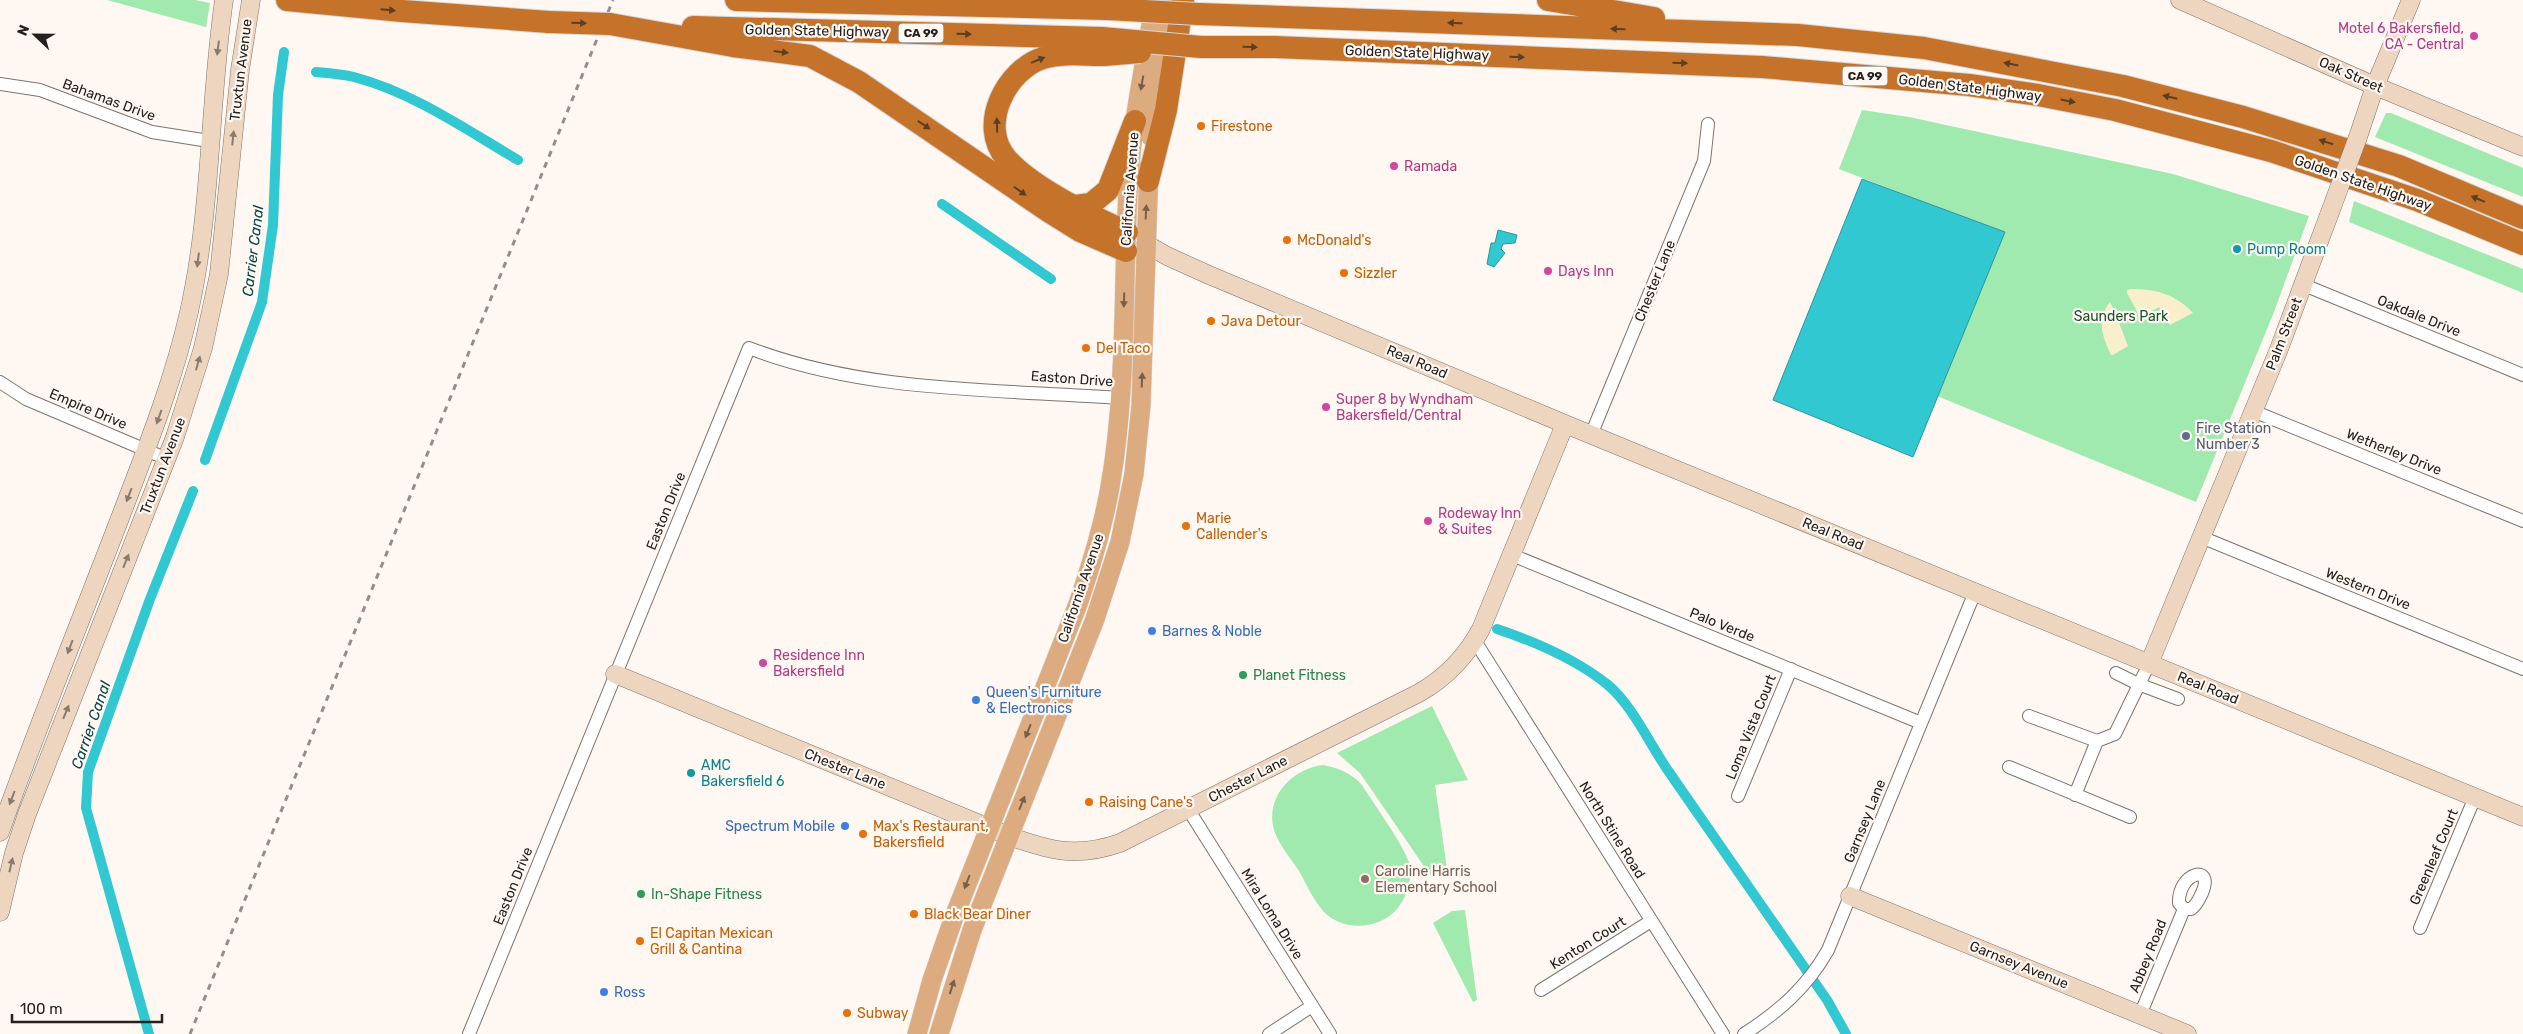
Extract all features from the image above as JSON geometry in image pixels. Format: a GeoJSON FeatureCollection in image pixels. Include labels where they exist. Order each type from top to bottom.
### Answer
{"type":"FeatureCollection","features":[{"type":"Feature","properties":{"kind":"highway"},"geometry":{"type":"LineString","coordinates":[[287,0],[402,12],[549,22],[610,24],[737,37],[810,56],[831,65],[1080,231],[1133,242]]}},
{"type":"Feature","properties":{"kind":"highway","name":"Golden State Highway"},"geometry":{"type":"LineString","coordinates":[[744,0],[1043,6],[1110,3],[1754,33],[1865,40],[1924,48],[2123,86],[2183,100],[2315,138],[2399,166],[2523,218]]}},
{"type":"Feature","properties":{"kind":"highway"},"geometry":{"type":"LineString","coordinates":[[1548,0],[1754,33]]}},
{"type":"Feature","properties":{"kind":"highway"},"geometry":{"type":"LineString","coordinates":[[1148,181],[1191,7]]}},
{"type":"Feature","properties":{"kind":"highway","name":"Golden State Highway"},"geometry":{"type":"LineString","coordinates":[[737,37],[1103,47],[1275,47],[1743,66],[1969,85],[2038,95],[2115,110],[2271,151],[2417,200],[2518,243]]}},
{"type":"Feature","properties":{"kind":"highway"},"geometry":{"type":"LineString","coordinates":[[1103,47],[1057,55],[1032,63],[1009,82],[998,106],[996,130],[1005,156],[1033,181],[1133,242]]}},
{"type":"Feature","properties":{"kind":"highway"},"geometry":{"type":"LineString","coordinates":[[1075,206],[1091,204],[1108,190],[1135,121]]}},
{"type":"Feature","properties":{"kind":"main road","name":"California Avenue"},"geometry":{"type":"LineString","coordinates":[[938,1034],[961,962],[1082,653],[1114,562],[1130,498],[1141,405],[1129,176],[1135,121],[1155,0]]}},
{"type":"Feature","properties":{"kind":"main road","name":"California Avenue"},"geometry":{"type":"LineString","coordinates":[[917,1034],[942,948],[1090,569],[1110,486],[1120,398],[1133,242],[1148,181],[1155,104],[1170,0]]}},
{"type":"Feature","properties":{"kind":"main road"},"geometry":{"type":"LineString","coordinates":[[1120,398],[1125,401],[1129,410],[1124,473],[1130,498]]}},
{"type":"Feature","properties":{"kind":"main road"},"geometry":{"type":"LineString","coordinates":[[1110,486],[1116,500],[1108,551],[1110,560],[1114,562]]}},
{"type":"Feature","properties":{"kind":"main road"},"geometry":{"type":"LineString","coordinates":[[1082,653],[1075,645],[1094,585],[1094,578],[1090,569]]}},
{"type":"Feature","properties":{"kind":"street","name":"Truxtun Avenue"},"geometry":{"type":"LineString","coordinates":[[0,832],[167,393],[189,311],[203,224],[214,75],[224,0]]}},
{"type":"Feature","properties":{"kind":"street","name":"Truxtun Avenue"},"geometry":{"type":"LineString","coordinates":[[0,912],[14,853],[31,805],[167,459],[192,384],[218,274],[240,70],[251,0]]}},
{"type":"Feature","properties":{"kind":"street","name":"Oak Street"},"geometry":{"type":"LineString","coordinates":[[2180,0],[2375,86],[2523,147]]}},
{"type":"Feature","properties":{"kind":"street","name":"Palm Street"},"geometry":{"type":"LineString","coordinates":[[2149,664],[2304,284],[2375,86],[2410,0]]}},
{"type":"Feature","properties":{"kind":"street","name":"Bahamas Drive"},"geometry":{"type":"LineString","coordinates":[[0,84],[40,90],[152,132],[209,141]]}},
{"type":"Feature","properties":{"kind":"street","name":"Chester Lane"},"geometry":{"type":"LineString","coordinates":[[1591,435],[1704,161],[1708,124]]}},
{"type":"Feature","properties":{"kind":"street"},"geometry":{"type":"LineString","coordinates":[[209,141],[216,147],[219,155],[212,240],[218,274]]}},
{"type":"Feature","properties":{"kind":"street","name":"Real Road"},"geometry":{"type":"LineString","coordinates":[[1133,242],[1591,435],[2523,817]]}},
{"type":"Feature","properties":{"kind":"street","name":"Oakdale Drive"},"geometry":{"type":"LineString","coordinates":[[2304,284],[2523,375]]}},
{"type":"Feature","properties":{"kind":"street","name":"Easton Drive"},"geometry":{"type":"LineString","coordinates":[[468,1034],[749,348],[798,365],[866,380],[1120,398]]}},
{"type":"Feature","properties":{"kind":"street","name":"Empire Drive"},"geometry":{"type":"LineString","coordinates":[[0,382],[26,399],[167,459]]}},
{"type":"Feature","properties":{"kind":"street","name":"Wetherley Drive"},"geometry":{"type":"LineString","coordinates":[[2253,411],[2523,521]]}},
{"type":"Feature","properties":{"kind":"street","name":"Chester Lane"},"geometry":{"type":"LineString","coordinates":[[615,674],[1009,836],[1052,850],[1088,852],[1120,843],[1419,693],[1451,671],[1475,641],[1566,424]]}},
{"type":"Feature","properties":{"kind":"street","name":"Western Drive"},"geometry":{"type":"LineString","coordinates":[[2201,537],[2523,669]]}},
{"type":"Feature","properties":{"kind":"street","name":"Palo Verde"},"geometry":{"type":"LineString","coordinates":[[1512,555],[1921,723]]}},
{"type":"Feature","properties":{"kind":"street","name":"Garnsey Lane"},"geometry":{"type":"LineString","coordinates":[[1744,1034],[1771,1017],[1803,987],[1817,969],[1828,950],[1975,592]]}},
{"type":"Feature","properties":{"kind":"street","name":"North Stine Road"},"geometry":{"type":"LineString","coordinates":[[1475,641],[1723,1034]]}},
{"type":"Feature","properties":{"kind":"street"},"geometry":{"type":"LineString","coordinates":[[2029,716],[2097,741],[2114,734],[2149,664]]}},
{"type":"Feature","properties":{"kind":"street","name":"Loma Vista Court"},"geometry":{"type":"LineString","coordinates":[[1738,796],[1790,669]]}},
{"type":"Feature","properties":{"kind":"street"},"geometry":{"type":"LineString","coordinates":[[2116,673],[2138,684],[2178,699]]}},
{"type":"Feature","properties":{"kind":"street"},"geometry":{"type":"LineString","coordinates":[[2075,795],[2097,741]]}},
{"type":"Feature","properties":{"kind":"street"},"geometry":{"type":"LineString","coordinates":[[2009,767],[2130,817]]}},
{"type":"Feature","properties":{"kind":"street","name":"Greenleaf Court"},"geometry":{"type":"LineString","coordinates":[[2420,928],[2475,797]]}},
{"type":"Feature","properties":{"kind":"street","name":"Mira Loma Drive"},"geometry":{"type":"LineString","coordinates":[[1188,809],[1330,1034]]}},
{"type":"Feature","properties":{"kind":"street","name":"Garnsey Avenue"},"geometry":{"type":"LineString","coordinates":[[1850,896],[2187,1034]]}},
{"type":"Feature","properties":{"kind":"street","name":"Abbey Road"},"geometry":{"type":"LineString","coordinates":[[2140,1015],[2184,909]]}},
{"type":"Feature","properties":{"kind":"street","name":"Kenton Court"},"geometry":{"type":"LineString","coordinates":[[1542,990],[1651,920]]}},
{"type":"Feature","properties":{"kind":"street"},"geometry":{"type":"LineString","coordinates":[[1269,1034],[1312,1006]]}},
{"type":"Feature","properties":{"kind":"green space"},"geometry":{"type":"Polygon","coordinates":[[[107,0],[195,0],[210,3],[206,27],[107,0]]]}},
{"type":"Feature","properties":{"kind":"green space","name":"Saunders Park"},"geometry":{"type":"Polygon","coordinates":[[[1862,110],[1909,117],[2173,174],[2309,216],[2274,312],[2196,502],[1937,396],[2004,233],[1839,169],[1862,110]]]}},
{"type":"Feature","properties":{"kind":"green space"},"geometry":{"type":"Polygon","coordinates":[[[2386,113],[2391,113],[2523,168],[2523,197],[2375,137],[2386,113]]]}},
{"type":"Feature","properties":{"kind":"green space"},"geometry":{"type":"Polygon","coordinates":[[[2354,201],[2523,269],[2523,293],[2349,222],[2354,201]]]}},
{"type":"Feature","properties":{"kind":"green space"},"geometry":{"type":"Polygon","coordinates":[[[1432,706],[1468,780],[1435,785],[1447,869],[1430,875],[1360,773],[1337,753],[1432,706]]]}},
{"type":"Feature","properties":{"kind":"green space"},"geometry":{"type":"Polygon","coordinates":[[[1323,765],[1354,777],[1362,785],[1395,835],[1409,863],[1410,882],[1401,904],[1390,916],[1381,921],[1362,926],[1352,925],[1333,919],[1325,913],[1314,899],[1275,833],[1272,820],[1273,809],[1276,798],[1282,788],[1300,773],[1323,765]]]}},
{"type":"Feature","properties":{"kind":"green space"},"geometry":{"type":"Polygon","coordinates":[[[1465,910],[1477,1000],[1473,1002],[1433,923],[1452,911],[1465,910]]]}},
{"type":"Feature","properties":{"kind":"sand"},"geometry":{"type":"Polygon","coordinates":[[[2127,290],[2165,294],[2180,301],[2193,313],[2170,325],[2159,307],[2140,317],[2127,293],[2127,290]]]}},
{"type":"Feature","properties":{"kind":"sand"},"geometry":{"type":"Polygon","coordinates":[[[2110,302],[2128,346],[2113,355],[2111,355],[2108,348],[2102,328],[2103,315],[2110,302]]]}},
{"type":"Feature","properties":{"kind":"water"},"geometry":{"type":"Polygon","coordinates":[[[1862,179],[2005,232],[1913,457],[1773,400],[1862,179]]]}},
{"type":"Feature","properties":{"kind":"water"},"geometry":{"type":"Polygon","coordinates":[[[1498,230],[1517,235],[1515,243],[1503,244],[1501,249],[1505,253],[1494,267],[1487,264],[1491,243],[1495,243],[1498,230]]]}},
{"type":"Feature","properties":{"kind":"waterway","name":"Carrier Canal"},"geometry":{"type":"LineString","coordinates":[[205,460],[262,302],[273,225],[278,95],[284,52]]}},
{"type":"Feature","properties":{"kind":"waterway"},"geometry":{"type":"LineString","coordinates":[[316,72],[354,77],[397,92],[439,113],[518,160]]}},
{"type":"Feature","properties":{"kind":"waterway"},"geometry":{"type":"LineString","coordinates":[[942,204],[1051,279]]}},
{"type":"Feature","properties":{"kind":"waterway","name":"Carrier Canal"},"geometry":{"type":"LineString","coordinates":[[149,1034],[86,808],[88,772],[150,599],[193,491]]}},
{"type":"Feature","properties":{"kind":"waterway"},"geometry":{"type":"LineString","coordinates":[[1497,629],[1569,659],[1596,676],[1617,694],[1827,1000],[1846,1034]]}},
{"type":"Feature","properties":{"kind":"railway"},"geometry":{"type":"LineString","coordinates":[[190,1034],[613,0]]}},
{"type":"Feature","properties":{"kind":"place","name":"Motel 6 Bakersfield, CA - Central"},"geometry":{"type":"Point","coordinates":[2474,36]}},
{"type":"Feature","properties":{"kind":"place","name":"Firestone"},"geometry":{"type":"Point","coordinates":[1201,126]}},
{"type":"Feature","properties":{"kind":"place","name":"Ramada"},"geometry":{"type":"Point","coordinates":[1394,166]}},
{"type":"Feature","properties":{"kind":"place","name":"McDonald's"},"geometry":{"type":"Point","coordinates":[1287,240]}},
{"type":"Feature","properties":{"kind":"place","name":"Pump Room"},"geometry":{"type":"Point","coordinates":[2237,249]}},
{"type":"Feature","properties":{"kind":"place","name":"Days Inn"},"geometry":{"type":"Point","coordinates":[1548,271]}},
{"type":"Feature","properties":{"kind":"place","name":"Sizzler"},"geometry":{"type":"Point","coordinates":[1344,273]}},
{"type":"Feature","properties":{"kind":"place","name":"Java Detour"},"geometry":{"type":"Point","coordinates":[1211,321]}},
{"type":"Feature","properties":{"kind":"place","name":"Del Taco"},"geometry":{"type":"Point","coordinates":[1086,348]}},
{"type":"Feature","properties":{"kind":"place","name":"Super 8 by Wyndham Bakersfield/Central"},"geometry":{"type":"Point","coordinates":[1326,407]}},
{"type":"Feature","properties":{"kind":"place","name":"Fire Station Number 3"},"geometry":{"type":"Point","coordinates":[2186,436]}},
{"type":"Feature","properties":{"kind":"place","name":"Rodeway Inn & Suites"},"geometry":{"type":"Point","coordinates":[1428,521]}},
{"type":"Feature","properties":{"kind":"place","name":"Marie Callender's"},"geometry":{"type":"Point","coordinates":[1186,526]}},
{"type":"Feature","properties":{"kind":"place","name":"Barnes & Noble"},"geometry":{"type":"Point","coordinates":[1152,631]}},
{"type":"Feature","properties":{"kind":"place","name":"Residence Inn Bakersfield"},"geometry":{"type":"Point","coordinates":[763,663]}},
{"type":"Feature","properties":{"kind":"place","name":"Planet Fitness"},"geometry":{"type":"Point","coordinates":[1243,675]}},
{"type":"Feature","properties":{"kind":"place","name":"Queen's Furniture & Electronics"},"geometry":{"type":"Point","coordinates":[976,700]}},
{"type":"Feature","properties":{"kind":"place","name":"AMC Bakersfield 6"},"geometry":{"type":"Point","coordinates":[691,773]}},
{"type":"Feature","properties":{"kind":"place","name":"Raising Cane's"},"geometry":{"type":"Point","coordinates":[1089,802]}},
{"type":"Feature","properties":{"kind":"place","name":"Spectrum Mobile"},"geometry":{"type":"Point","coordinates":[845,826]}},
{"type":"Feature","properties":{"kind":"place","name":"Max's Restaurant, Bakersfield"},"geometry":{"type":"Point","coordinates":[863,834]}},
{"type":"Feature","properties":{"kind":"place","name":"Caroline Harris Elementary School"},"geometry":{"type":"Point","coordinates":[1365,879]}},
{"type":"Feature","properties":{"kind":"place","name":"In-Shape Fitness"},"geometry":{"type":"Point","coordinates":[641,894]}},
{"type":"Feature","properties":{"kind":"place","name":"Black Bear Diner"},"geometry":{"type":"Point","coordinates":[914,914]}},
{"type":"Feature","properties":{"kind":"place","name":"El Capitan Mexican Grill & Cantina"},"geometry":{"type":"Point","coordinates":[640,941]}},
{"type":"Feature","properties":{"kind":"place","name":"Ross"},"geometry":{"type":"Point","coordinates":[604,992]}},
{"type":"Feature","properties":{"kind":"place","name":"Subway"},"geometry":{"type":"Point","coordinates":[847,1013]}}]}
